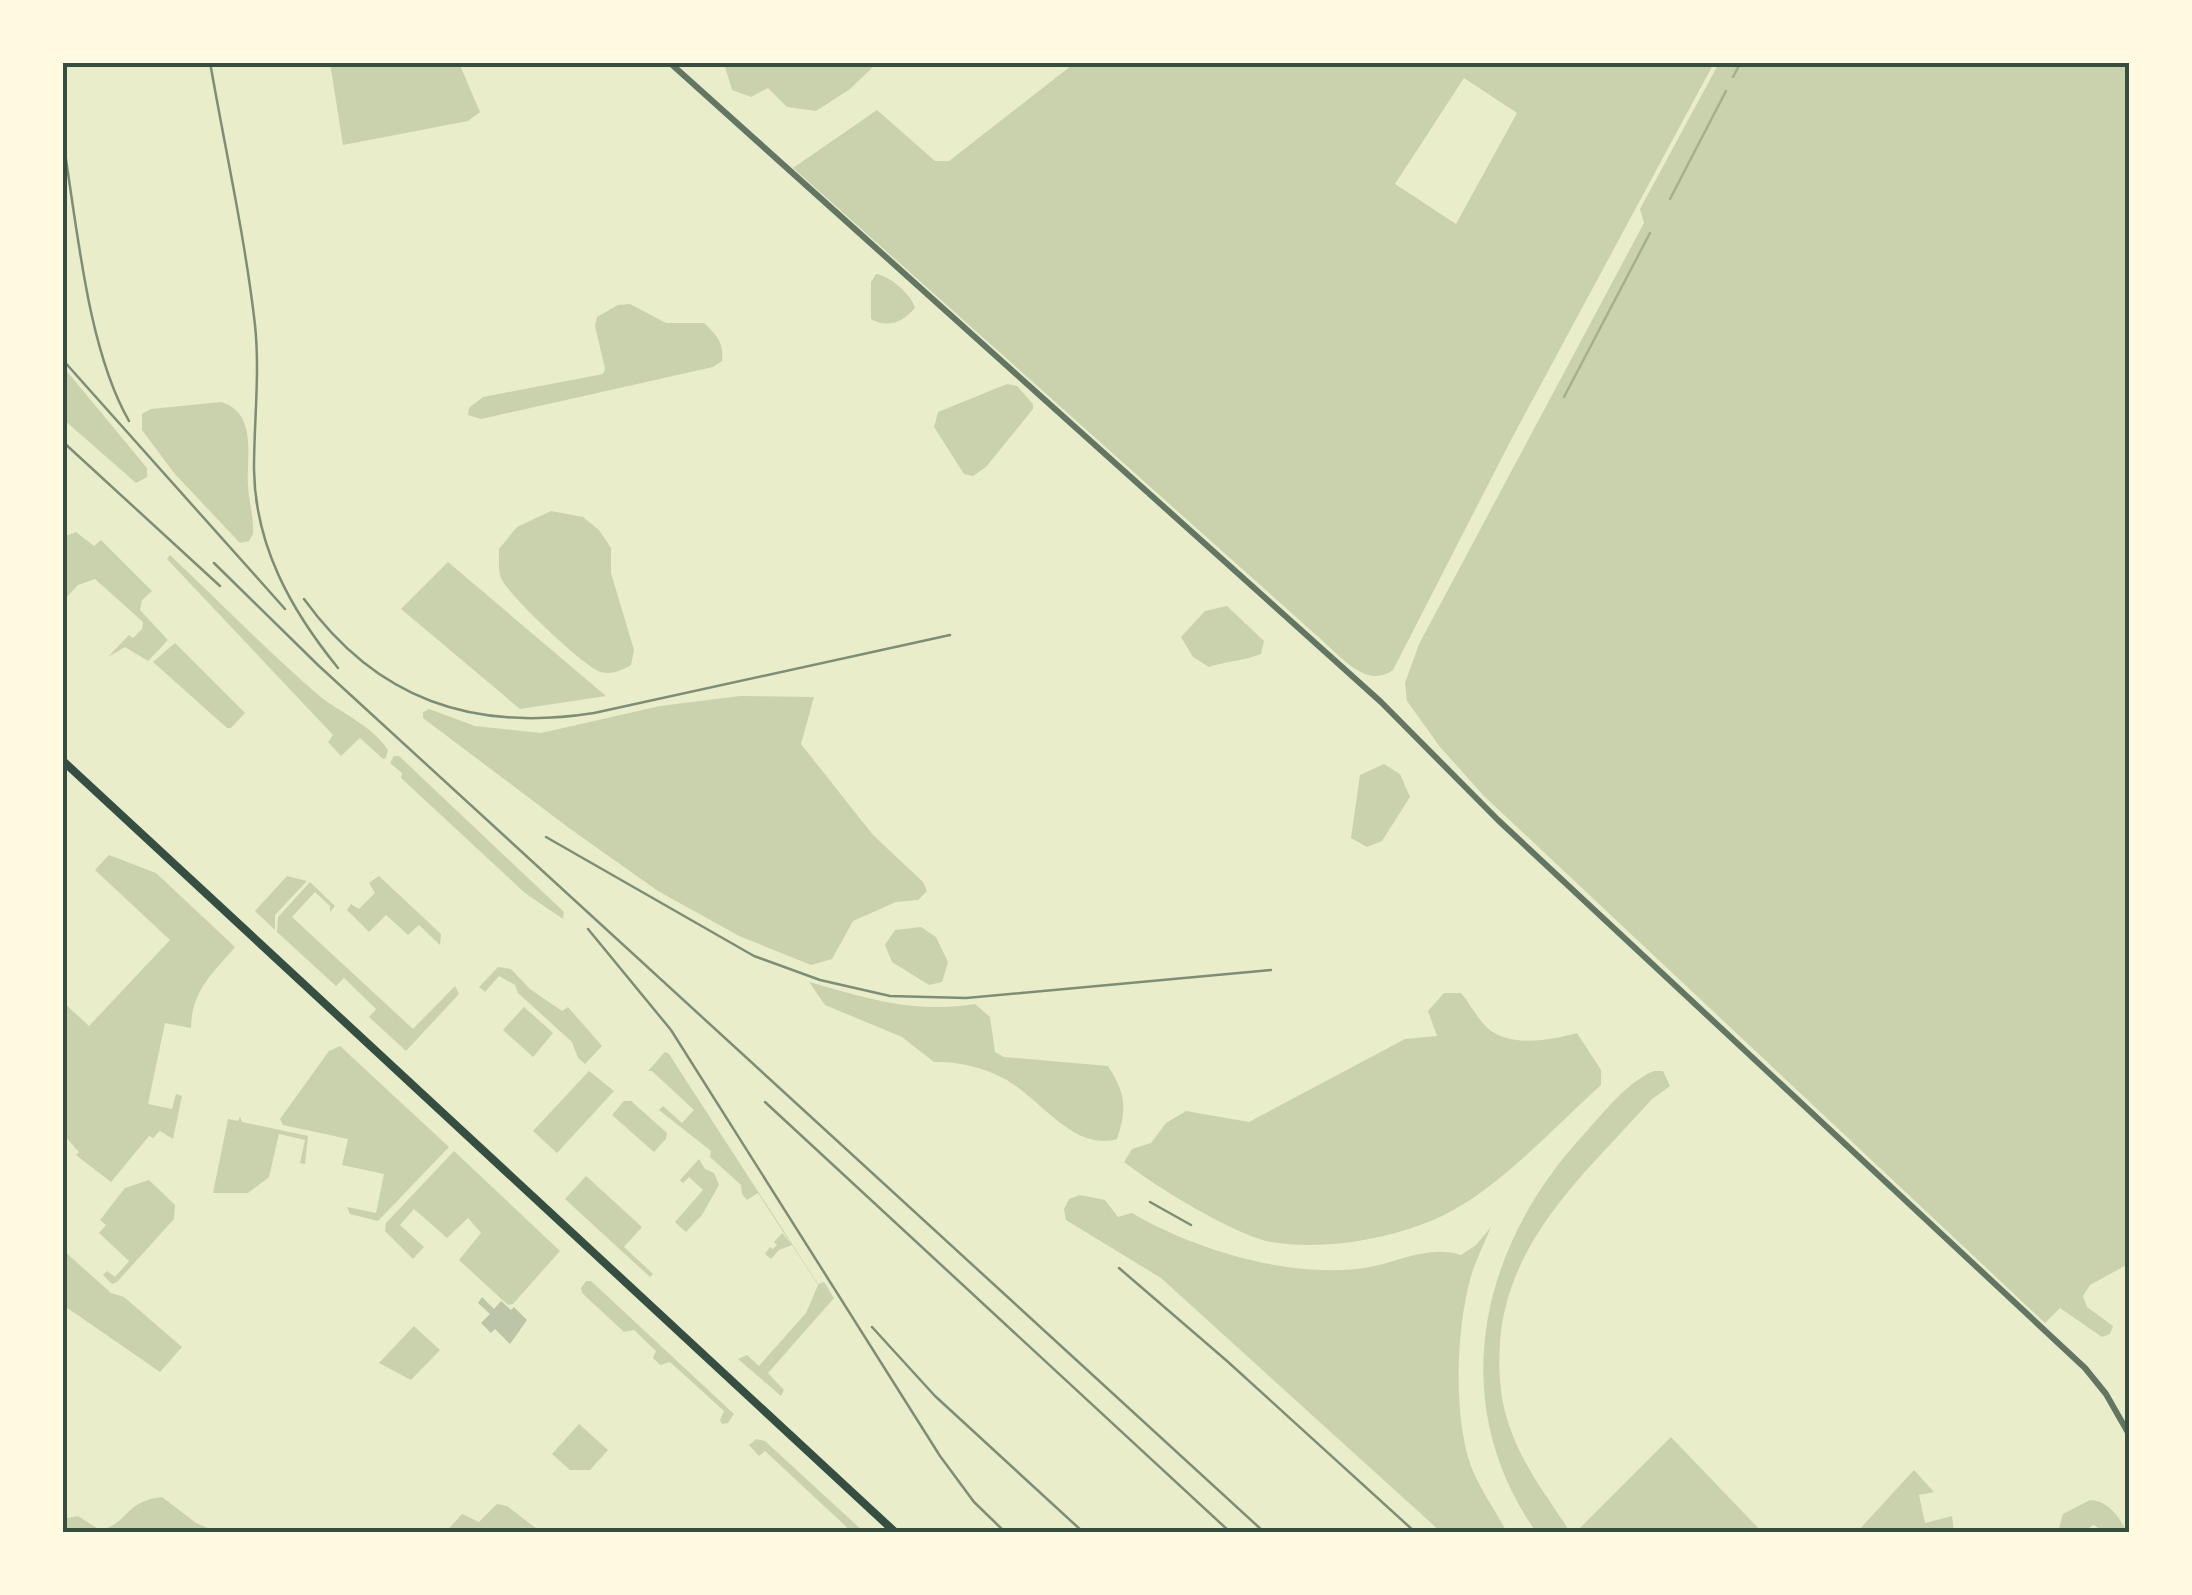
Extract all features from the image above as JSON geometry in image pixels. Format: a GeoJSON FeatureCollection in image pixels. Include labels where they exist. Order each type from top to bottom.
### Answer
{"type":"FeatureCollection","features":[{"type":"Feature","properties":{"kind":"main road"},"geometry":{"type":"LineString","coordinates":[[62,760],[895,1532]]}},
{"type":"Feature","properties":{"kind":"street"},"geometry":{"type":"LineString","coordinates":[[669,62],[1381,702],[1498,820],[2085,1368],[2113,1404],[2130,1436]]}},
{"type":"Feature","properties":{"kind":"green space"},"geometry":{"type":"Polygon","coordinates":[[[724,62],[877,63],[850,89],[816,111],[787,107],[768,88],[751,97],[732,90],[724,62]]]}},
{"type":"Feature","properties":{"kind":"green space"},"geometry":{"type":"Polygon","coordinates":[[[1076,62],[1714,63],[1511,440],[1393,670],[1382,675],[1372,676],[1351,666],[793,168],[877,110],[935,161],[949,161],[1076,62]],[[1464,78],[1395,184],[1456,224],[1517,113],[1464,78]]]}},
{"type":"Feature","properties":{"kind":"green space"},"geometry":{"type":"Polygon","coordinates":[[[330,63],[459,63],[480,112],[468,121],[343,145],[330,63]]]}},
{"type":"Feature","properties":{"kind":"green space"},"geometry":{"type":"Polygon","coordinates":[[[1719,63],[2129,63],[2130,1263],[2090,1285],[2083,1296],[2087,1307],[2113,1326],[2110,1334],[2102,1337],[2060,1308],[2045,1323],[1484,796],[1440,747],[1407,701],[1405,683],[1419,644],[1644,223],[1640,209],[1719,63]]]}},
{"type":"Feature","properties":{"kind":"green space"},"geometry":{"type":"Polygon","coordinates":[[[876,274],[893,282],[913,303],[915,308],[900,320],[883,323],[871,319],[871,282],[876,274]]]}},
{"type":"Feature","properties":{"kind":"green space"},"geometry":{"type":"Polygon","coordinates":[[[630,304],[666,323],[704,323],[719,340],[722,361],[713,367],[481,419],[468,415],[469,408],[483,397],[603,374],[597,317],[618,305],[630,304]]]}},
{"type":"Feature","properties":{"kind":"green space"},"geometry":{"type":"Polygon","coordinates":[[[65,369],[147,468],[147,477],[136,483],[63,419],[65,369]]]}},
{"type":"Feature","properties":{"kind":"green space"},"geometry":{"type":"Polygon","coordinates":[[[1007,384],[1017,386],[1033,409],[986,467],[973,476],[964,474],[934,427],[938,412],[1007,384]]]}},
{"type":"Feature","properties":{"kind":"green space"},"geometry":{"type":"Polygon","coordinates":[[[221,402],[241,416],[248,437],[253,534],[249,541],[240,543],[174,473],[142,430],[142,414],[151,409],[221,402]]]}},
{"type":"Feature","properties":{"kind":"green space"},"geometry":{"type":"Polygon","coordinates":[[[551,511],[583,517],[599,530],[611,548],[611,573],[634,650],[631,665],[624,669],[605,673],[592,667],[548,630],[502,580],[499,549],[517,527],[551,511]]]}},
{"type":"Feature","properties":{"kind":"green space"},"geometry":{"type":"Polygon","coordinates":[[[76,532],[94,546],[101,540],[152,591],[142,600],[140,610],[168,640],[148,661],[125,647],[108,657],[129,635],[133,638],[142,629],[143,622],[95,579],[78,585],[63,601],[63,537],[76,532]]]}},
{"type":"Feature","properties":{"kind":"green space"},"geometry":{"type":"Polygon","coordinates":[[[170,555],[316,693],[373,733],[388,750],[386,758],[360,738],[341,756],[328,742],[333,735],[167,559],[170,555]]]}},
{"type":"Feature","properties":{"kind":"green space"},"geometry":{"type":"Polygon","coordinates":[[[448,562],[606,696],[520,709],[401,609],[448,562]]]}},
{"type":"Feature","properties":{"kind":"green space"},"geometry":{"type":"Polygon","coordinates":[[[1227,606],[1264,641],[1261,654],[1209,667],[1193,657],[1181,637],[1205,611],[1227,606]]]}},
{"type":"Feature","properties":{"kind":"green space"},"geometry":{"type":"Polygon","coordinates":[[[175,643],[245,713],[231,728],[153,662],[175,643]]]}},
{"type":"Feature","properties":{"kind":"green space"},"geometry":{"type":"Polygon","coordinates":[[[740,696],[814,697],[801,744],[873,835],[923,882],[927,891],[918,900],[896,902],[853,921],[832,959],[811,965],[739,936],[658,891],[423,718],[423,712],[429,709],[475,726],[541,733],[660,706],[740,696]]]}},
{"type":"Feature","properties":{"kind":"green space"},"geometry":{"type":"Polygon","coordinates":[[[394,756],[399,756],[564,912],[563,919],[525,893],[401,778],[402,773],[390,763],[394,756]]]}},
{"type":"Feature","properties":{"kind":"green space"},"geometry":{"type":"Polygon","coordinates":[[[1384,764],[1400,774],[1410,797],[1382,841],[1367,847],[1351,838],[1360,775],[1384,764]]]}},
{"type":"Feature","properties":{"kind":"green space"},"geometry":{"type":"Polygon","coordinates":[[[109,855],[156,873],[235,947],[199,993],[191,1028],[165,1023],[148,1104],[172,1109],[176,1094],[182,1096],[173,1139],[160,1131],[153,1138],[149,1136],[111,1182],[76,1155],[79,1152],[63,1134],[63,1002],[89,1026],[170,940],[95,870],[109,855]]]}},
{"type":"Feature","properties":{"kind":"green space"},"geometry":{"type":"Polygon","coordinates":[[[287,876],[307,881],[275,915],[275,930],[255,911],[287,876]]]}},
{"type":"Feature","properties":{"kind":"green space"},"geometry":{"type":"Polygon","coordinates":[[[379,876],[441,934],[440,945],[419,925],[408,935],[386,915],[369,932],[347,910],[351,904],[359,909],[375,893],[369,883],[379,876]]]}},
{"type":"Feature","properties":{"kind":"green space"},"geometry":{"type":"Polygon","coordinates":[[[310,882],[335,906],[330,912],[330,906],[315,892],[292,917],[413,1029],[455,986],[459,994],[406,1051],[369,1017],[376,1009],[344,978],[336,986],[277,932],[278,917],[310,882]]]}},
{"type":"Feature","properties":{"kind":"green space"},"geometry":{"type":"Polygon","coordinates":[[[921,927],[936,937],[948,962],[942,982],[929,985],[892,962],[885,945],[895,930],[921,927]]]}},
{"type":"Feature","properties":{"kind":"green space"},"geometry":{"type":"Polygon","coordinates":[[[498,967],[511,969],[530,989],[562,1011],[568,1007],[602,1046],[585,1064],[572,1042],[518,993],[515,985],[499,976],[485,992],[479,987],[498,967]]]}},
{"type":"Feature","properties":{"kind":"green space"},"geometry":{"type":"Polygon","coordinates":[[[809,982],[911,1006],[975,1004],[990,1017],[995,1052],[1004,1057],[1108,1066],[1123,1101],[1117,1139],[1085,1138],[995,1074],[934,1062],[902,1037],[825,1005],[809,982]]]}},
{"type":"Feature","properties":{"kind":"green space"},"geometry":{"type":"Polygon","coordinates":[[[1444,993],[1461,993],[1483,1023],[1501,1036],[1534,1041],[1577,1033],[1601,1070],[1601,1085],[1499,1179],[1442,1216],[1395,1233],[1344,1243],[1271,1242],[1216,1220],[1124,1162],[1132,1149],[1151,1143],[1166,1123],[1186,1111],[1249,1122],[1405,1039],[1437,1036],[1428,1011],[1444,993]]]}},
{"type":"Feature","properties":{"kind":"green space"},"geometry":{"type":"Polygon","coordinates":[[[524,1007],[553,1033],[533,1057],[503,1030],[524,1007]]]}},
{"type":"Feature","properties":{"kind":"green space"},"geometry":{"type":"Polygon","coordinates":[[[340,1046],[449,1147],[378,1221],[350,1214],[347,1207],[376,1213],[384,1174],[342,1165],[348,1139],[283,1125],[280,1119],[329,1051],[340,1046]]]}},
{"type":"Feature","properties":{"kind":"green space"},"geometry":{"type":"Polygon","coordinates":[[[665,1052],[669,1054],[818,1284],[824,1282],[834,1298],[768,1373],[784,1390],[781,1396],[738,1359],[747,1355],[759,1366],[806,1313],[818,1285],[792,1245],[779,1250],[771,1259],[765,1254],[777,1245],[774,1242],[782,1233],[791,1244],[758,1193],[747,1200],[741,1185],[710,1157],[711,1151],[659,1110],[663,1106],[682,1123],[694,1110],[648,1071],[665,1052]]]}},
{"type":"Feature","properties":{"kind":"green space"},"geometry":{"type":"Polygon","coordinates":[[[589,1071],[614,1091],[557,1153],[533,1131],[589,1071]]]}},
{"type":"Feature","properties":{"kind":"green space"},"geometry":{"type":"Polygon","coordinates":[[[1654,1071],[1663,1071],[1670,1086],[1652,1099],[1555,1209],[1518,1270],[1506,1305],[1499,1353],[1505,1411],[1524,1459],[1570,1532],[1536,1532],[1507,1482],[1490,1430],[1483,1377],[1487,1325],[1499,1273],[1521,1224],[1550,1176],[1617,1098],[1654,1071]]]}},
{"type":"Feature","properties":{"kind":"green space"},"geometry":{"type":"Polygon","coordinates":[[[624,1101],[631,1101],[667,1133],[654,1152],[612,1115],[624,1101]]]}},
{"type":"Feature","properties":{"kind":"green space"},"geometry":{"type":"Polygon","coordinates":[[[240,1117],[242,1122],[308,1136],[305,1164],[300,1163],[305,1140],[279,1134],[269,1177],[248,1193],[213,1193],[228,1119],[238,1121],[240,1117]]]}},
{"type":"Feature","properties":{"kind":"green space"},"geometry":{"type":"Polygon","coordinates":[[[454,1151],[560,1251],[513,1304],[508,1305],[459,1260],[481,1233],[468,1218],[447,1238],[414,1209],[400,1225],[424,1247],[413,1259],[385,1231],[386,1223],[454,1151]]]}},
{"type":"Feature","properties":{"kind":"green space"},"geometry":{"type":"Polygon","coordinates":[[[699,1159],[705,1169],[714,1173],[719,1185],[702,1215],[686,1232],[675,1222],[703,1190],[689,1177],[683,1183],[680,1180],[699,1159]]]}},
{"type":"Feature","properties":{"kind":"green space"},"geometry":{"type":"Polygon","coordinates":[[[586,1176],[642,1227],[624,1247],[653,1274],[650,1277],[565,1199],[586,1176]]]}},
{"type":"Feature","properties":{"kind":"green space"},"geometry":{"type":"Polygon","coordinates":[[[149,1180],[175,1205],[174,1219],[112,1284],[103,1275],[107,1271],[115,1277],[129,1261],[99,1233],[106,1225],[100,1220],[125,1188],[149,1180]]]}},
{"type":"Feature","properties":{"kind":"green space"},"geometry":{"type":"Polygon","coordinates":[[[1080,1195],[1105,1200],[1118,1217],[1132,1213],[1216,1250],[1278,1266],[1310,1269],[1370,1267],[1426,1253],[1461,1255],[1491,1227],[1467,1291],[1460,1343],[1459,1399],[1473,1471],[1507,1532],[1441,1532],[1161,1278],[1066,1220],[1064,1209],[1069,1199],[1080,1195]]]}},
{"type":"Feature","properties":{"kind":"green space"},"geometry":{"type":"Polygon","coordinates":[[[63,1250],[111,1293],[124,1297],[182,1347],[160,1372],[63,1305],[63,1250]]]}},
{"type":"Feature","properties":{"kind":"green space"},"geometry":{"type":"Polygon","coordinates":[[[586,1281],[591,1281],[734,1414],[728,1423],[722,1424],[720,1420],[724,1411],[670,1362],[660,1365],[653,1358],[656,1351],[634,1330],[624,1332],[582,1293],[586,1281]]]}},
{"type":"Feature","properties":{"kind":"green space"},"geometry":{"type":"Polygon","coordinates":[[[414,1326],[440,1350],[411,1380],[379,1363],[414,1326]]]}},
{"type":"Feature","properties":{"kind":"green space"},"geometry":{"type":"Polygon","coordinates":[[[579,1424],[608,1450],[590,1470],[570,1470],[552,1454],[579,1424]]]}},
{"type":"Feature","properties":{"kind":"green space"},"geometry":{"type":"Polygon","coordinates":[[[1671,1437],[1762,1532],[1576,1532],[1671,1437]]]}},
{"type":"Feature","properties":{"kind":"green space"},"geometry":{"type":"Polygon","coordinates":[[[756,1439],[765,1441],[864,1532],[852,1532],[765,1451],[759,1456],[749,1445],[756,1439]]]}},
{"type":"Feature","properties":{"kind":"green space"},"geometry":{"type":"Polygon","coordinates":[[[1914,1470],[1934,1492],[1919,1495],[1925,1523],[1952,1516],[1954,1532],[1857,1532],[1914,1470]]]}},
{"type":"Feature","properties":{"kind":"green space"},"geometry":{"type":"Polygon","coordinates":[[[162,1497],[196,1523],[217,1532],[63,1532],[63,1519],[78,1516],[100,1530],[117,1523],[140,1503],[162,1497]]]}},
{"type":"Feature","properties":{"kind":"green space"},"geometry":{"type":"Polygon","coordinates":[[[2090,1500],[2108,1507],[2127,1532],[2104,1532],[2094,1525],[2082,1532],[2058,1532],[2063,1514],[2090,1500]]]}},
{"type":"Feature","properties":{"kind":"green space"},"geometry":{"type":"Polygon","coordinates":[[[497,1504],[507,1506],[541,1532],[446,1532],[462,1514],[479,1522],[497,1504]]]}},
{"type":"Feature","properties":{"kind":"building"},"geometry":{"type":"Polygon","coordinates":[[[482,1297],[494,1309],[501,1301],[511,1310],[514,1307],[527,1320],[510,1344],[495,1329],[491,1333],[481,1323],[490,1314],[478,1303],[482,1297]]]}},
{"type":"Feature","properties":{"kind":"waterway"},"geometry":{"type":"LineString","coordinates":[[1733,77],[1741,62]]}},
{"type":"Feature","properties":{"kind":"waterway"},"geometry":{"type":"LineString","coordinates":[[1670,199],[1726,91]]}},
{"type":"Feature","properties":{"kind":"waterway"},"geometry":{"type":"LineString","coordinates":[[1564,397],[1650,233]]}},
{"type":"Feature","properties":{"kind":"railway"},"geometry":{"type":"LineString","coordinates":[[210,62],[255,325],[254,469],[261,524],[291,600],[338,668]]}},
{"type":"Feature","properties":{"kind":"railway"},"geometry":{"type":"LineString","coordinates":[[62,135],[93,320],[114,391],[129,421]]}},
{"type":"Feature","properties":{"kind":"railway"},"geometry":{"type":"LineString","coordinates":[[62,359],[285,609]]}},
{"type":"Feature","properties":{"kind":"railway"},"geometry":{"type":"LineString","coordinates":[[62,441],[220,586]]}},
{"type":"Feature","properties":{"kind":"railway"},"geometry":{"type":"LineString","coordinates":[[214,563],[319,666],[1264,1532]]}},
{"type":"Feature","properties":{"kind":"railway"},"geometry":{"type":"LineString","coordinates":[[304,599],[332,634],[396,684],[431,701],[468,712],[508,717],[594,713],[950,635]]}},
{"type":"Feature","properties":{"kind":"railway"},"geometry":{"type":"LineString","coordinates":[[546,837],[754,956],[820,980],[890,996],[966,998],[1271,970]]}},
{"type":"Feature","properties":{"kind":"railway"},"geometry":{"type":"LineString","coordinates":[[588,929],[671,1030],[940,1456],[974,1502],[1005,1532]]}},
{"type":"Feature","properties":{"kind":"railway"},"geometry":{"type":"LineString","coordinates":[[765,1102],[1230,1532]]}},
{"type":"Feature","properties":{"kind":"railway"},"geometry":{"type":"LineString","coordinates":[[1150,1202],[1191,1225]]}},
{"type":"Feature","properties":{"kind":"railway"},"geometry":{"type":"LineString","coordinates":[[1119,1268],[1415,1532]]}},
{"type":"Feature","properties":{"kind":"railway"},"geometry":{"type":"LineString","coordinates":[[872,1327],[935,1396],[1083,1532]]}}]}
